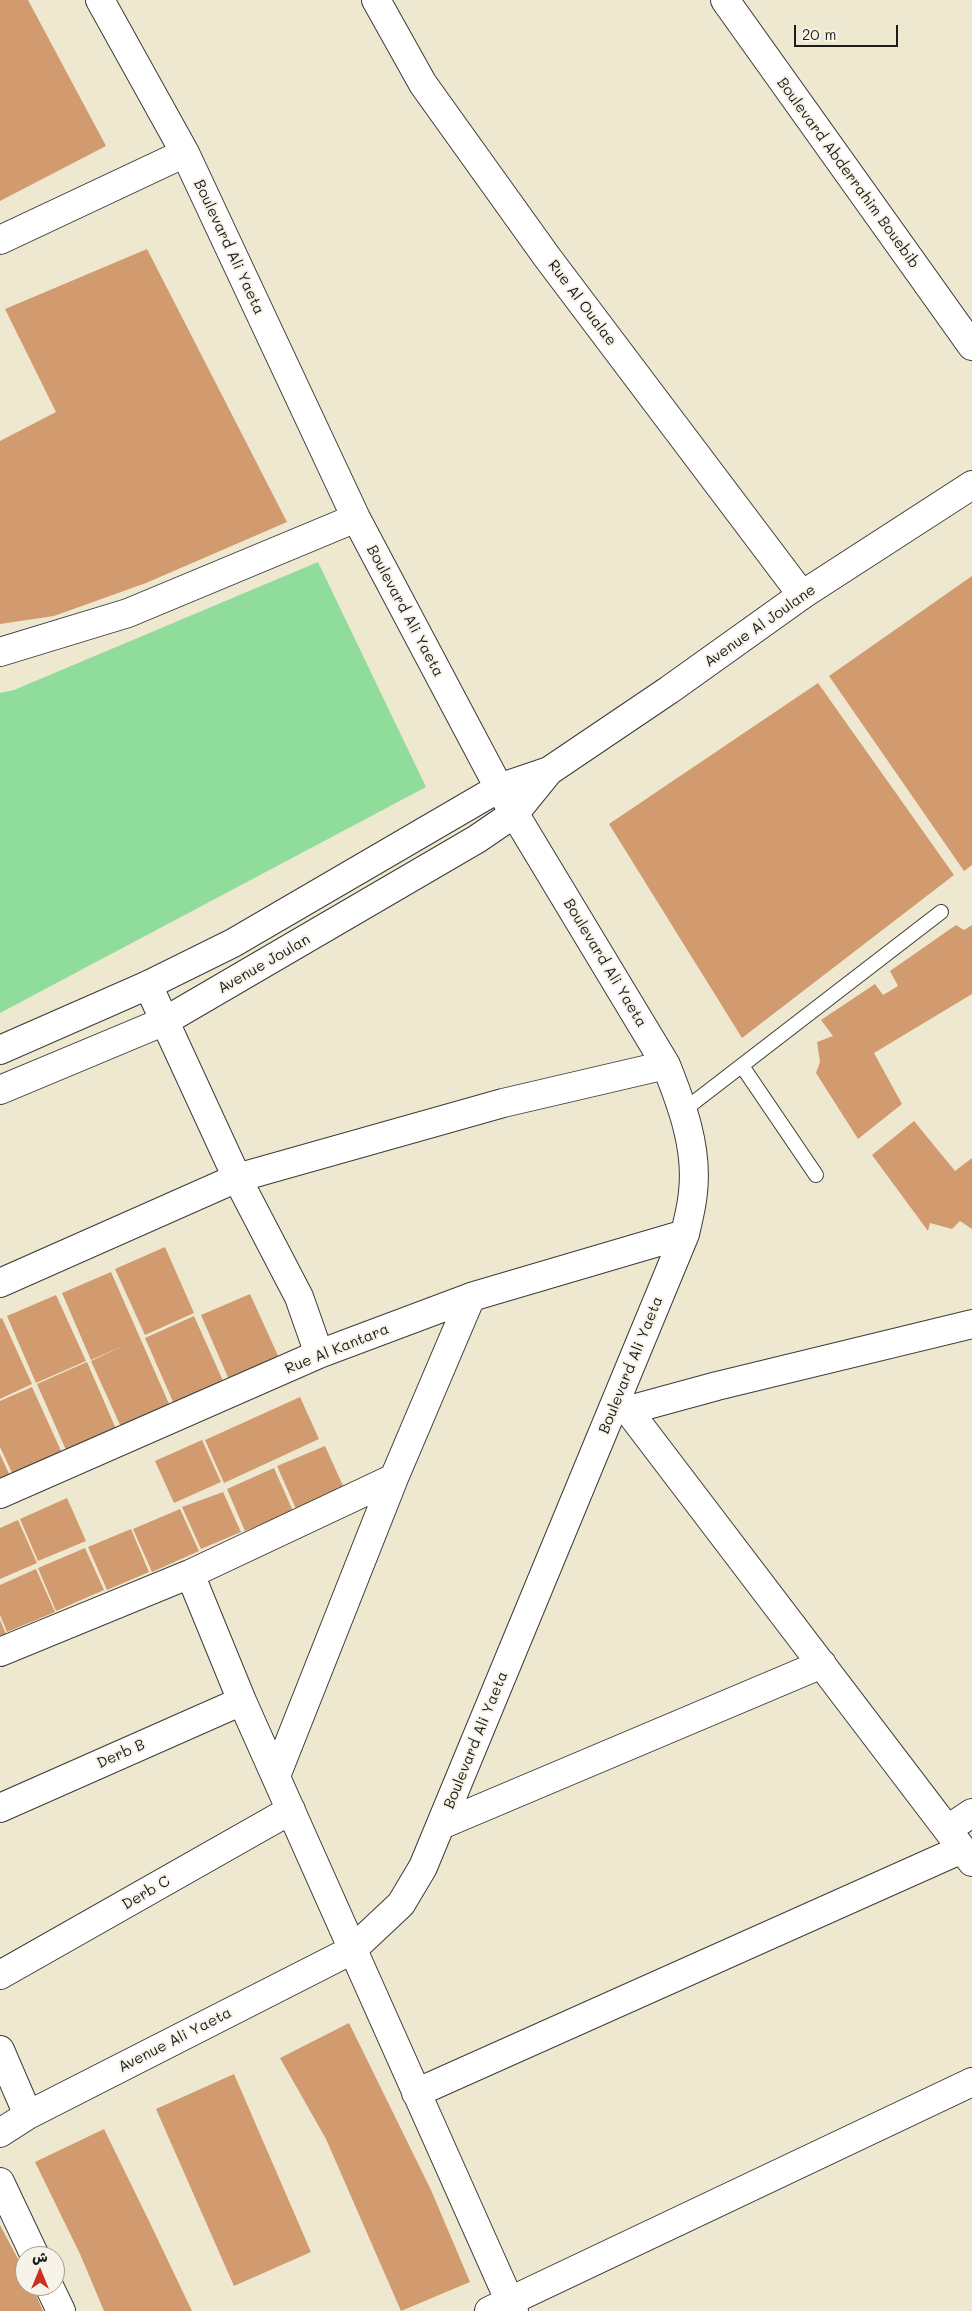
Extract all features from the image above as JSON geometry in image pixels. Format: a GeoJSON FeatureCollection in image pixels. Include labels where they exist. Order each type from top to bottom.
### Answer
{"type":"FeatureCollection","features":[{"type":"Feature","properties":{"kind":"street","name":"Boulevard Ali Yaeta"},"geometry":{"type":"LineString","coordinates":[[100,0],[185,153],[356,518],[499,788],[666,1065],[684,1110],[694,1169],[693,1192],[685,1234],[624,1404],[441,1826],[423,1867],[401,1904],[352,1950]]}},
{"type":"Feature","properties":{"kind":"street","name":"Rue Al Oualae"},"geometry":{"type":"LineString","coordinates":[[376,0],[423,84],[547,257],[802,595]]}},
{"type":"Feature","properties":{"kind":"street","name":"Boulevard Abderrahim Bouebib"},"geometry":{"type":"LineString","coordinates":[[725,0],[972,346]]}},
{"type":"Feature","properties":{"kind":"street"},"geometry":{"type":"LineString","coordinates":[[0,240],[185,153]]}},
{"type":"Feature","properties":{"kind":"street","name":"Avenue Al Joulane"},"geometry":{"type":"LineString","coordinates":[[499,788],[549,770],[669,690],[802,595],[972,485]]}},
{"type":"Feature","properties":{"kind":"street"},"geometry":{"type":"LineString","coordinates":[[0,652],[128,613],[356,518]]}},
{"type":"Feature","properties":{"kind":"street","name":"Avenue Al Joulane"},"geometry":{"type":"LineString","coordinates":[[515,813],[549,770]]}},
{"type":"Feature","properties":{"kind":"street"},"geometry":{"type":"LineString","coordinates":[[0,1050],[148,985],[233,943],[499,788]]}},
{"type":"Feature","properties":{"kind":"street","name":"Avenue Joulan"},"geometry":{"type":"LineString","coordinates":[[0,1090],[166,1021],[468,844],[515,813]]}},
{"type":"Feature","properties":{"kind":"street"},"geometry":{"type":"LineString","coordinates":[[148,985],[237,1178],[299,1296],[319,1354]]}},
{"type":"Feature","properties":{"kind":"street"},"geometry":{"type":"LineString","coordinates":[[0,1283],[237,1178],[503,1104],[666,1065]]}},
{"type":"Feature","properties":{"kind":"street","name":"Rue Al Kantara"},"geometry":{"type":"LineString","coordinates":[[0,1494],[319,1354],[472,1296],[685,1234]]}},
{"type":"Feature","properties":{"kind":"street"},"geometry":{"type":"LineString","coordinates":[[276,1776],[394,1478],[472,1296]]}},
{"type":"Feature","properties":{"kind":"street"},"geometry":{"type":"LineString","coordinates":[[961,1847],[624,1404],[717,1386],[972,1324]]}},
{"type":"Feature","properties":{"kind":"street"},"geometry":{"type":"LineString","coordinates":[[0,1652],[190,1574],[394,1478]]}},
{"type":"Feature","properties":{"kind":"street"},"geometry":{"type":"LineString","coordinates":[[190,1574],[242,1701],[416,2092],[504,2308],[972,2082]]}},
{"type":"Feature","properties":{"kind":"street"},"geometry":{"type":"LineString","coordinates":[[441,1826],[822,1664]]}},
{"type":"Feature","properties":{"kind":"street","name":"Derb B"},"geometry":{"type":"LineString","coordinates":[[0,1808],[242,1701]]}},
{"type":"Feature","properties":{"kind":"street","name":"Derb C"},"geometry":{"type":"LineString","coordinates":[[0,1975],[291,1810]]}},
{"type":"Feature","properties":{"kind":"street"},"geometry":{"type":"LineString","coordinates":[[416,2092],[961,1847],[972,1813]]}},
{"type":"Feature","properties":{"kind":"street","name":"Avenue Ali Yaeta"},"geometry":{"type":"LineString","coordinates":[[0,2133],[28,2115],[352,1950]]}},
{"type":"Feature","properties":{"kind":"street"},"geometry":{"type":"LineString","coordinates":[[0,2050],[28,2115]]}},
{"type":"Feature","properties":{"kind":"street"},"geometry":{"type":"LineString","coordinates":[[0,2182],[30,2246]]}},
{"type":"Feature","properties":{"kind":"street"},"geometry":{"type":"LineString","coordinates":[[54,2296],[61,2311]]}},
{"type":"Feature","properties":{"kind":"lane"},"geometry":{"type":"LineString","coordinates":[[684,1110],[941,912]]}},
{"type":"Feature","properties":{"kind":"lane"},"geometry":{"type":"LineString","coordinates":[[742,1066],[816,1175]]}},
{"type":"Feature","properties":{"kind":"green space"},"geometry":{"type":"Polygon","coordinates":[[[318,562],[426,787],[0,1013],[0,693],[14,690],[318,562]]]}},
{"type":"Feature","properties":{"kind":"building"},"geometry":{"type":"Polygon","coordinates":[[[0,0],[28,0],[106,146],[0,201],[0,0]]]}},
{"type":"Feature","properties":{"kind":"building"},"geometry":{"type":"Polygon","coordinates":[[[147,249],[287,522],[146,583],[54,616],[0,624],[0,441],[56,412],[5,309],[147,249]]]}},
{"type":"Feature","properties":{"kind":"building"},"geometry":{"type":"Polygon","coordinates":[[[972,576],[972,865],[964,871],[829,676],[972,576]]]}},
{"type":"Feature","properties":{"kind":"building"},"geometry":{"type":"Polygon","coordinates":[[[818,683],[954,875],[742,1038],[609,824],[818,683]]]}},
{"type":"Feature","properties":{"kind":"building"},"geometry":{"type":"Polygon","coordinates":[[[956,925],[964,930],[972,925],[972,994],[874,1053],[902,1104],[858,1139],[816,1073],[820,1062],[817,1042],[833,1036],[821,1020],[875,984],[883,995],[898,986],[890,971],[956,925]]]}},
{"type":"Feature","properties":{"kind":"building"},"geometry":{"type":"Polygon","coordinates":[[[914,1121],[955,1171],[972,1158],[972,1229],[960,1221],[952,1229],[930,1223],[928,1231],[872,1155],[914,1121]]]}},
{"type":"Feature","properties":{"kind":"building"},"geometry":{"type":"Polygon","coordinates":[[[165,1247],[194,1313],[145,1335],[115,1269],[165,1247]]]}},
{"type":"Feature","properties":{"kind":"building"},"geometry":{"type":"Polygon","coordinates":[[[111,1272],[170,1406],[121,1427],[91,1361],[125,1345],[91,1360],[62,1293],[111,1272]]]}},
{"type":"Feature","properties":{"kind":"building"},"geometry":{"type":"Polygon","coordinates":[[[250,1294],[280,1360],[230,1382],[201,1315],[250,1294]]]}},
{"type":"Feature","properties":{"kind":"building"},"geometry":{"type":"Polygon","coordinates":[[[56,1295],[86,1361],[36,1383],[7,1316],[56,1295]]]}},
{"type":"Feature","properties":{"kind":"building"},"geometry":{"type":"Polygon","coordinates":[[[194,1316],[224,1383],[174,1404],[145,1338],[194,1316]]]}},
{"type":"Feature","properties":{"kind":"building"},"geometry":{"type":"Polygon","coordinates":[[[2,1318],[32,1384],[0,1399],[0,1319],[2,1318]]]}},
{"type":"Feature","properties":{"kind":"building"},"geometry":{"type":"Polygon","coordinates":[[[87,1362],[116,1429],[66,1450],[37,1384],[87,1362]]]}},
{"type":"Feature","properties":{"kind":"building"},"geometry":{"type":"Polygon","coordinates":[[[32,1387],[62,1453],[13,1475],[0,1447],[0,1401],[32,1387]]]}},
{"type":"Feature","properties":{"kind":"building"},"geometry":{"type":"Polygon","coordinates":[[[300,1397],[319,1439],[224,1483],[205,1440],[300,1397]]]}},
{"type":"Feature","properties":{"kind":"building"},"geometry":{"type":"Polygon","coordinates":[[[202,1440],[221,1482],[174,1503],[155,1461],[202,1440]]]}},
{"type":"Feature","properties":{"kind":"building"},"geometry":{"type":"Polygon","coordinates":[[[325,1446],[344,1488],[296,1509],[277,1466],[325,1446]]]}},
{"type":"Feature","properties":{"kind":"building"},"geometry":{"type":"Polygon","coordinates":[[[0,1454],[10,1476],[0,1481],[0,1454]]]}},
{"type":"Feature","properties":{"kind":"building"},"geometry":{"type":"Polygon","coordinates":[[[274,1468],[293,1511],[245,1531],[227,1489],[274,1468]]]}},
{"type":"Feature","properties":{"kind":"building"},"geometry":{"type":"Polygon","coordinates":[[[223,1492],[241,1532],[201,1549],[182,1507],[223,1492]]]}},
{"type":"Feature","properties":{"kind":"building"},"geometry":{"type":"Polygon","coordinates":[[[67,1498],[86,1541],[38,1561],[20,1519],[67,1498]]]}},
{"type":"Feature","properties":{"kind":"building"},"geometry":{"type":"Polygon","coordinates":[[[180,1509],[199,1551],[152,1572],[133,1529],[180,1509]]]}},
{"type":"Feature","properties":{"kind":"building"},"geometry":{"type":"Polygon","coordinates":[[[18,1520],[37,1563],[0,1579],[0,1528],[18,1520]]]}},
{"type":"Feature","properties":{"kind":"building"},"geometry":{"type":"Polygon","coordinates":[[[131,1529],[149,1572],[107,1590],[88,1547],[131,1529]]]}},
{"type":"Feature","properties":{"kind":"building"},"geometry":{"type":"Polygon","coordinates":[[[85,1548],[104,1590],[56,1611],[38,1568],[85,1548]]]}},
{"type":"Feature","properties":{"kind":"building"},"geometry":{"type":"Polygon","coordinates":[[[36,1569],[55,1612],[7,1632],[0,1615],[0,1585],[36,1569]]]}},
{"type":"Feature","properties":{"kind":"building"},"geometry":{"type":"Polygon","coordinates":[[[0,1620],[6,1634],[0,1636],[0,1620]]]}},
{"type":"Feature","properties":{"kind":"building"},"geometry":{"type":"Polygon","coordinates":[[[349,2023],[431,2190],[470,2282],[401,2311],[326,2139],[280,2058],[349,2023]]]}},
{"type":"Feature","properties":{"kind":"building"},"geometry":{"type":"Polygon","coordinates":[[[234,2074],[311,2252],[234,2286],[156,2109],[234,2074]]]}},
{"type":"Feature","properties":{"kind":"building"},"geometry":{"type":"Polygon","coordinates":[[[104,2129],[192,2311],[104,2311],[80,2254],[35,2162],[104,2129]]]}},
{"type":"Feature","properties":{"kind":"building"},"geometry":{"type":"Polygon","coordinates":[[[0,2225],[15,2253],[15,2296],[36,2296],[43,2311],[0,2311],[0,2225]]]}}]}
